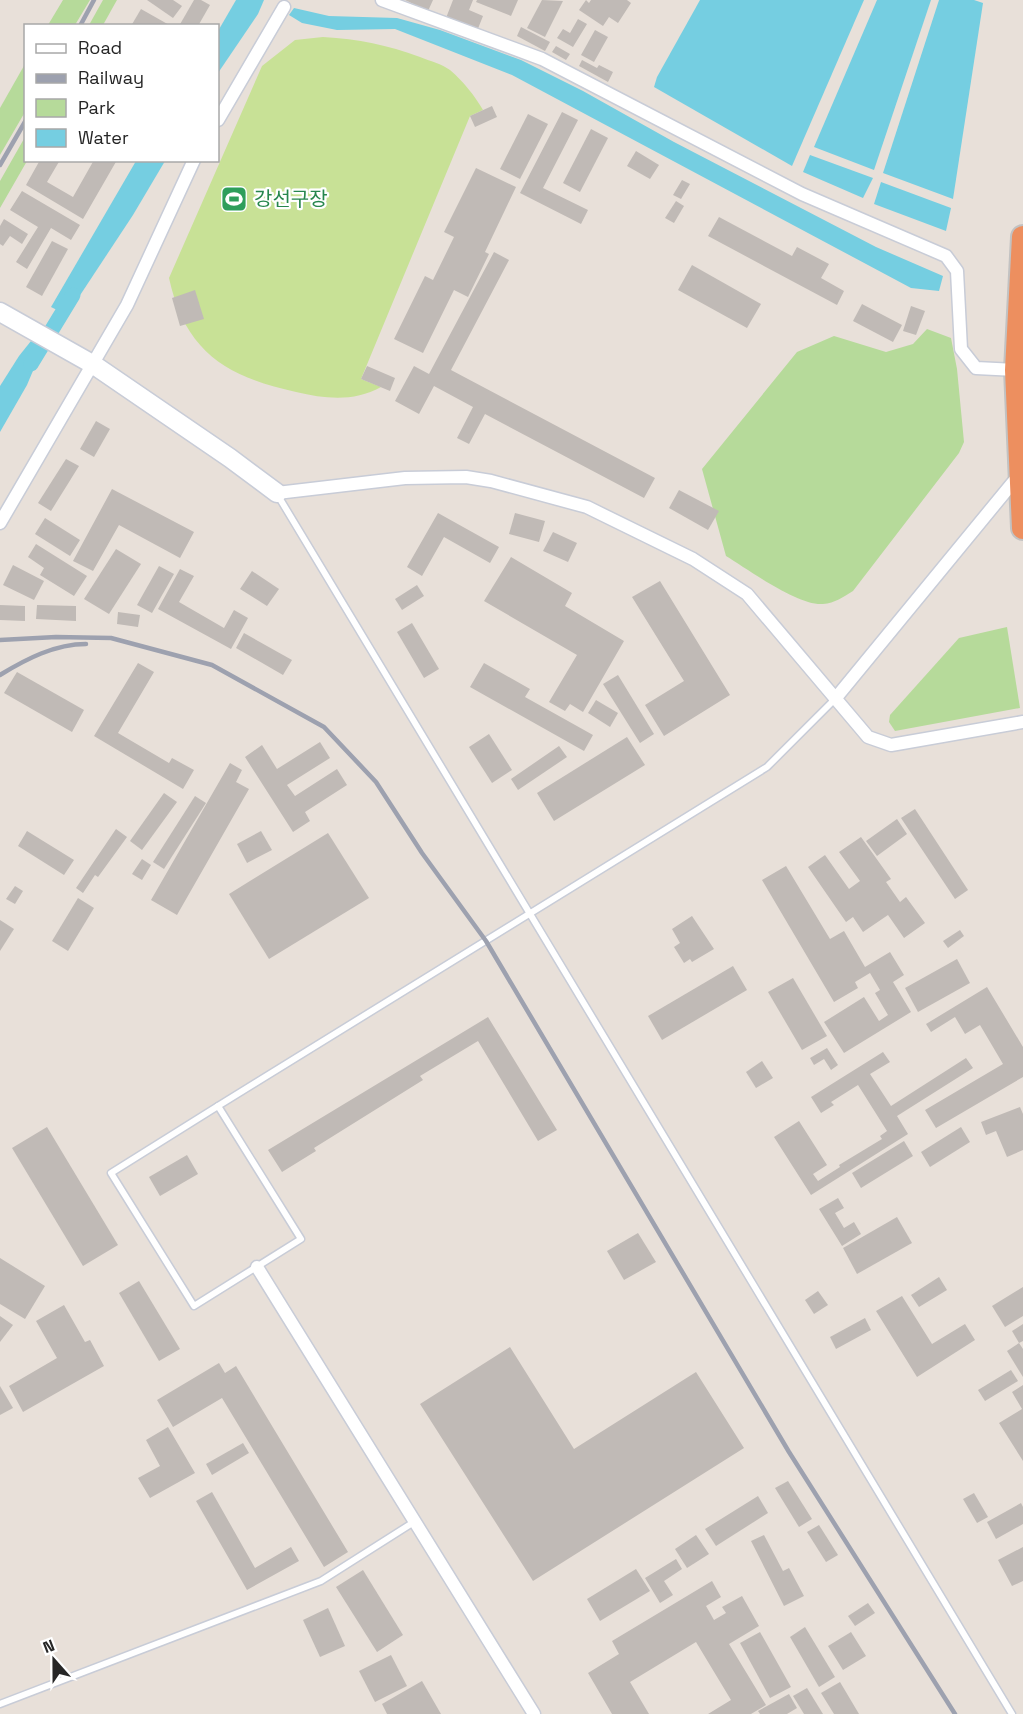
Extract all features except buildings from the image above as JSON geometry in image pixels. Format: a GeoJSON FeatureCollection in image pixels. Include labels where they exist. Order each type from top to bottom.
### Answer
{"type":"FeatureCollection","features":[{"type":"Feature","properties":{"kind":"highway"},"geometry":{"type":"LineString","coordinates":[[1023,237],[1016,370],[1023,528]]}},
{"type":"Feature","properties":{"kind":"street"},"geometry":{"type":"LineString","coordinates":[[382,0],[542,59],[802,194],[946,256],[957,271],[961,349],[976,368],[1016,370]]}},
{"type":"Feature","properties":{"kind":"street"},"geometry":{"type":"LineString","coordinates":[[219,118],[284,7]]}},
{"type":"Feature","properties":{"kind":"street"},"geometry":{"type":"LineString","coordinates":[[0,523],[127,305],[193,162]]}},
{"type":"Feature","properties":{"kind":"street"},"geometry":{"type":"LineString","coordinates":[[0,312],[94,365],[277,493],[405,478],[466,477],[491,481],[587,507],[693,559],[747,594],[868,737],[891,745],[1018,723]]}},
{"type":"Feature","properties":{"kind":"street"},"geometry":{"type":"LineString","coordinates":[[835,699],[1021,475]]}},
{"type":"Feature","properties":{"kind":"street"},"geometry":{"type":"LineString","coordinates":[[257,1267],[534,1714]]}},
{"type":"Feature","properties":{"kind":"lane"},"geometry":{"type":"LineString","coordinates":[[277,493],[1012,1714]]}},
{"type":"Feature","properties":{"kind":"lane"},"geometry":{"type":"LineString","coordinates":[[218,1106],[301,1239],[194,1306],[111,1173],[218,1106],[767,767],[835,699]]}},
{"type":"Feature","properties":{"kind":"lane"},"geometry":{"type":"LineString","coordinates":[[0,1704],[321,1581],[414,1522]]}},
{"type":"Feature","properties":{"kind":"green space"},"geometry":{"type":"Polygon","coordinates":[[[63,0],[90,0],[76,24],[49,24],[63,0]]]}},
{"type":"Feature","properties":{"kind":"green space"},"geometry":{"type":"Polygon","coordinates":[[[103,0],[117,0],[104,24],[90,24],[103,0]]]}},
{"type":"Feature","properties":{"kind":"green space"},"geometry":{"type":"Polygon","coordinates":[[[323,37],[349,39],[384,46],[440,64],[460,79],[483,110],[470,116],[361,379],[381,387],[361,395],[340,398],[271,386],[230,369],[198,343],[176,304],[169,278],[262,66],[295,40],[323,37]]]}},
{"type":"Feature","properties":{"kind":"green space"},"geometry":{"type":"Polygon","coordinates":[[[24,66],[24,114],[0,155],[0,108],[24,66]]]}},
{"type":"Feature","properties":{"kind":"green space"},"geometry":{"type":"Polygon","coordinates":[[[24,139],[24,162],[26,162],[0,208],[0,181],[24,139]]]}},
{"type":"Feature","properties":{"kind":"green space"},"geometry":{"type":"Polygon","coordinates":[[[927,329],[951,338],[957,369],[964,442],[959,453],[853,591],[831,602],[813,603],[774,586],[726,556],[702,469],[797,352],[834,336],[886,352],[913,344],[927,329]]]}},
{"type":"Feature","properties":{"kind":"green space"},"geometry":{"type":"Polygon","coordinates":[[[1007,627],[1020,708],[895,731],[889,722],[890,715],[959,638],[1007,627]]]}},
{"type":"Feature","properties":{"kind":"water"},"geometry":{"type":"Polygon","coordinates":[[[236,0],[264,0],[258,14],[219,72],[219,29],[236,0]]]}},
{"type":"Feature","properties":{"kind":"water"},"geometry":{"type":"Polygon","coordinates":[[[700,0],[864,0],[792,166],[654,87],[657,77],[700,0]]]}},
{"type":"Feature","properties":{"kind":"water"},"geometry":{"type":"Polygon","coordinates":[[[877,0],[931,0],[874,170],[814,147],[877,0]]]}},
{"type":"Feature","properties":{"kind":"water"},"geometry":{"type":"Polygon","coordinates":[[[939,0],[974,0],[983,3],[953,199],[883,173],[939,0]]]}},
{"type":"Feature","properties":{"kind":"water"},"geometry":{"type":"Polygon","coordinates":[[[294,8],[329,16],[397,18],[440,30],[521,60],[876,247],[943,276],[939,291],[911,288],[512,75],[395,29],[337,30],[302,23],[289,15],[294,8]]]}},
{"type":"Feature","properties":{"kind":"water"},"geometry":{"type":"Polygon","coordinates":[[[810,155],[873,178],[863,198],[803,172],[810,155]]]}},
{"type":"Feature","properties":{"kind":"water"},"geometry":{"type":"Polygon","coordinates":[[[135,162],[164,162],[133,215],[67,315],[51,307],[135,162]]]}},
{"type":"Feature","properties":{"kind":"water"},"geometry":{"type":"Polygon","coordinates":[[[881,182],[951,208],[946,231],[874,204],[881,182]]]}},
{"type":"Feature","properties":{"kind":"water"},"geometry":{"type":"Polygon","coordinates":[[[31,341],[43,347],[27,385],[0,432],[0,386],[31,341]]]}},
{"type":"Feature","properties":{"kind":"waterway"},"geometry":{"type":"LineString","coordinates":[[31,364],[73,295]]}},
{"type":"Feature","properties":{"kind":"railway"},"geometry":{"type":"LineString","coordinates":[[81,24],[94,0]]}},
{"type":"Feature","properties":{"kind":"railway"},"geometry":{"type":"LineString","coordinates":[[0,165],[24,123]]}},
{"type":"Feature","properties":{"kind":"railway"},"geometry":{"type":"LineString","coordinates":[[0,640],[56,637],[111,638],[212,665],[324,727],[376,782],[422,853],[486,941],[789,1452],[955,1714]]}},
{"type":"Feature","properties":{"kind":"railway"},"geometry":{"type":"LineString","coordinates":[[0,675],[20,663],[52,650],[86,644]]}},
{"type":"Feature","properties":{"kind":"place","name":"강선구장"},"geometry":{"type":"Point","coordinates":[234,199]}}]}
